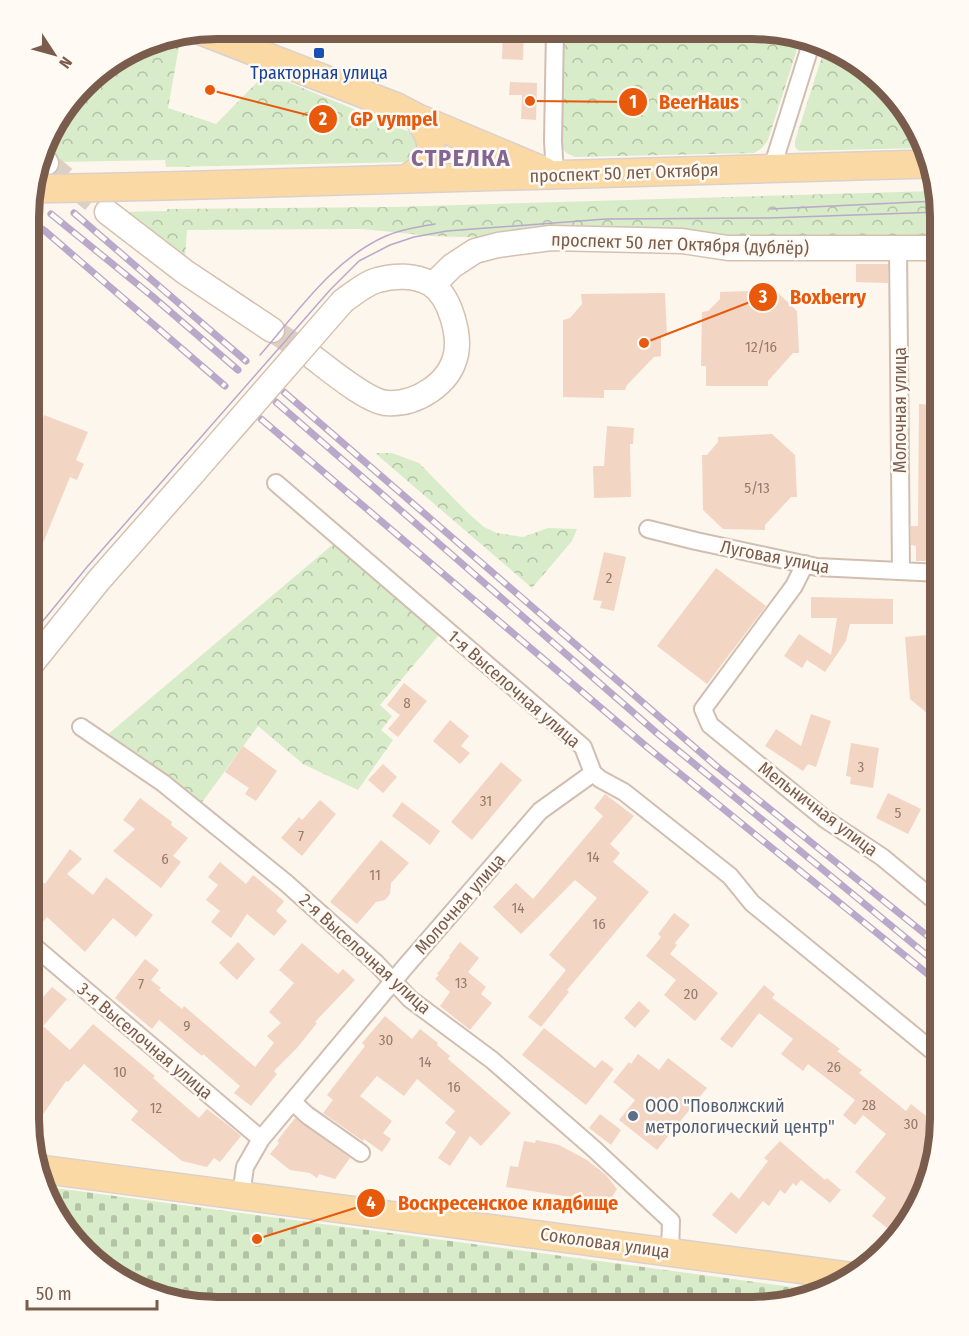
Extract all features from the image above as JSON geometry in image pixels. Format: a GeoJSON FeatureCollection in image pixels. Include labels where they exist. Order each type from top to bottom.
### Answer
{"type":"FeatureCollection","features":[{"type":"Feature","properties":{"kind":"main road"},"geometry":{"type":"LineString","coordinates":[[222,39],[397,107],[418,118],[555,175]]}},
{"type":"Feature","properties":{"kind":"main road"},"geometry":{"type":"LineString","coordinates":[[406,179],[423,169],[432,146],[430,134],[418,118]]}},
{"type":"Feature","properties":{"kind":"main road","name":"проспект 50 лет Октября"},"geometry":{"type":"LineString","coordinates":[[41,189],[922,164]]}},
{"type":"Feature","properties":{"kind":"main road","name":"Соколовая улица"},"geometry":{"type":"LineString","coordinates":[[46,1170],[838,1275]]}},
{"type":"Feature","properties":{"kind":"street"},"geometry":{"type":"LineString","coordinates":[[555,39],[553,141],[555,175]]}},
{"type":"Feature","properties":{"kind":"street"},"geometry":{"type":"LineString","coordinates":[[772,168],[809,49]]}},
{"type":"Feature","properties":{"kind":"street"},"geometry":{"type":"LineString","coordinates":[[107,212],[185,272],[272,330]]}},
{"type":"Feature","properties":{"kind":"street","name":"проспект 50 лет Октября (дублёр)"},"geometry":{"type":"LineString","coordinates":[[433,285],[452,266],[475,251],[498,245],[550,238],[682,241],[728,248],[930,248]]}},
{"type":"Feature","properties":{"kind":"street","name":"Молочная улица"},"geometry":{"type":"LineString","coordinates":[[898,248],[901,571]]}},
{"type":"Feature","properties":{"kind":"street"},"geometry":{"type":"LineString","coordinates":[[39,655],[99,580],[343,301],[377,280],[401,276],[421,279],[433,285],[446,303],[454,322],[456,355],[450,371],[425,394],[411,400],[386,403],[360,391],[314,358]]}},
{"type":"Feature","properties":{"kind":"street","name":"1-я Выселочная улица"},"geometry":{"type":"LineString","coordinates":[[276,483],[583,747],[592,773]]}},
{"type":"Feature","properties":{"kind":"street","name":"Луговая улица"},"geometry":{"type":"LineString","coordinates":[[648,529],[817,567],[930,572]]}},
{"type":"Feature","properties":{"kind":"street","name":"Мельничная улица"},"geometry":{"type":"LineString","coordinates":[[805,564],[794,586],[703,709],[710,725],[825,819],[882,857],[930,897]]}},
{"type":"Feature","properties":{"kind":"street","name":"2-я Выселочная улица"},"geometry":{"type":"LineString","coordinates":[[81,727],[163,783],[285,882],[376,963],[410,999],[492,1060],[594,1149],[671,1221],[670,1252]]}},
{"type":"Feature","properties":{"kind":"street"},"geometry":{"type":"LineString","coordinates":[[592,773],[624,792],[730,876],[753,903],[930,1050]]}},
{"type":"Feature","properties":{"kind":"street","name":"Молочная улица"},"geometry":{"type":"LineString","coordinates":[[241,1195],[245,1167],[261,1139],[540,812],[592,773]]}},
{"type":"Feature","properties":{"kind":"street","name":"3-я Выселочная улица"},"geometry":{"type":"LineString","coordinates":[[39,950],[261,1139]]}},
{"type":"Feature","properties":{"kind":"street"},"geometry":{"type":"LineString","coordinates":[[293,1102],[307,1115],[360,1153]]}},
{"type":"Feature","properties":{"kind":"green space"},"geometry":{"type":"Polygon","coordinates":[[[563,39],[752,39],[798,45],[768,140],[754,153],[575,157],[566,153],[561,146],[563,39]]]}},
{"type":"Feature","properties":{"kind":"green space"},"geometry":{"type":"Polygon","coordinates":[[[180,43],[168,108],[216,124],[266,73],[417,135],[423,146],[410,162],[166,167],[165,160],[59,162],[50,154],[57,138],[83,100],[100,83],[128,63],[160,48],[180,43]]]}},
{"type":"Feature","properties":{"kind":"green space"},"geometry":{"type":"Polygon","coordinates":[[[823,54],[851,69],[886,100],[900,118],[916,148],[799,151],[795,147],[823,54]]]}},
{"type":"Feature","properties":{"kind":"green space"},"geometry":{"type":"Polygon","coordinates":[[[928,191],[930,241],[496,238],[431,236],[363,229],[187,230],[185,260],[124,212],[167,211],[167,209],[393,207],[928,191]]]}},
{"type":"Feature","properties":{"kind":"green space"},"geometry":{"type":"Polygon","coordinates":[[[375,453],[392,453],[419,463],[468,513],[484,527],[497,533],[523,537],[548,528],[577,529],[572,541],[532,588],[375,453]]]}},
{"type":"Feature","properties":{"kind":"green space"},"geometry":{"type":"Polygon","coordinates":[[[344,535],[449,623],[380,705],[392,716],[381,730],[393,740],[358,790],[303,764],[258,726],[200,805],[107,735],[344,535]]]}},
{"type":"Feature","properties":{"kind":"green space"},"geometry":{"type":"Polygon","coordinates":[[[55,1188],[806,1289],[763,1297],[217,1297],[194,1295],[171,1291],[149,1283],[109,1260],[91,1245],[76,1227],[55,1193],[55,1188]]]}},
{"type":"Feature","properties":{"kind":"building"},"geometry":{"type":"Polygon","coordinates":[[[503,39],[524,39],[523,60],[502,59],[503,39]]]}},
{"type":"Feature","properties":{"kind":"building"},"geometry":{"type":"Polygon","coordinates":[[[510,82],[537,83],[536,120],[521,119],[522,95],[509,95],[510,82]]]}},
{"type":"Feature","properties":{"kind":"building"},"geometry":{"type":"Polygon","coordinates":[[[856,264],[888,264],[888,283],[856,282],[856,264]]]}},
{"type":"Feature","properties":{"kind":"building"},"geometry":{"type":"Polygon","coordinates":[[[775,290],[797,311],[799,353],[793,353],[768,381],[768,386],[706,386],[706,366],[701,366],[702,312],[708,311],[720,299],[720,292],[775,290]]]}},
{"type":"Feature","properties":{"kind":"building"},"geometry":{"type":"Polygon","coordinates":[[[665,293],[667,335],[661,335],[661,356],[654,357],[625,390],[604,390],[604,398],[563,397],[563,320],[570,318],[582,304],[581,294],[665,293]]]}},
{"type":"Feature","properties":{"kind":"building"},"geometry":{"type":"Polygon","coordinates":[[[919,404],[930,405],[930,561],[916,561],[916,546],[911,545],[911,526],[918,526],[919,404]]]}},
{"type":"Feature","properties":{"kind":"building"},"geometry":{"type":"Polygon","coordinates":[[[44,415],[88,432],[76,460],[84,464],[77,480],[70,477],[39,553],[39,428],[44,415]]]}},
{"type":"Feature","properties":{"kind":"building"},"geometry":{"type":"Polygon","coordinates":[[[607,426],[634,428],[633,444],[630,444],[631,497],[594,498],[593,466],[604,466],[607,426]]]}},
{"type":"Feature","properties":{"kind":"building"},"geometry":{"type":"Polygon","coordinates":[[[772,434],[795,455],[797,497],[791,497],[765,525],[765,530],[723,529],[703,510],[702,455],[707,455],[718,442],[718,437],[772,434]]]}},
{"type":"Feature","properties":{"kind":"building"},"geometry":{"type":"Polygon","coordinates":[[[604,552],[626,557],[614,611],[600,608],[602,601],[593,600],[604,552]]]}},
{"type":"Feature","properties":{"kind":"building"},"geometry":{"type":"Polygon","coordinates":[[[716,568],[766,606],[707,684],[657,646],[716,568]]]}},
{"type":"Feature","properties":{"kind":"building"},"geometry":{"type":"Polygon","coordinates":[[[811,597],[893,599],[893,624],[850,624],[846,641],[825,672],[807,660],[802,668],[784,656],[799,634],[831,655],[837,618],[811,618],[811,597]]]}},
{"type":"Feature","properties":{"kind":"building"},"geometry":{"type":"Polygon","coordinates":[[[930,635],[930,716],[910,699],[905,637],[930,635]]]}},
{"type":"Feature","properties":{"kind":"building"},"geometry":{"type":"Polygon","coordinates":[[[404,683],[427,701],[398,737],[388,729],[400,715],[387,705],[404,683]]]}},
{"type":"Feature","properties":{"kind":"building"},"geometry":{"type":"Polygon","coordinates":[[[811,714],[831,721],[816,767],[808,764],[803,771],[765,746],[776,729],[801,746],[811,714]]]}},
{"type":"Feature","properties":{"kind":"building"},"geometry":{"type":"Polygon","coordinates":[[[450,720],[469,736],[461,746],[470,753],[460,764],[433,741],[450,720]]]}},
{"type":"Feature","properties":{"kind":"building"},"geometry":{"type":"Polygon","coordinates":[[[851,743],[879,748],[873,788],[850,784],[851,777],[846,776],[851,743]]]}},
{"type":"Feature","properties":{"kind":"building"},"geometry":{"type":"Polygon","coordinates":[[[243,746],[277,771],[256,801],[245,794],[249,788],[225,772],[243,746]]]}},
{"type":"Feature","properties":{"kind":"building"},"geometry":{"type":"Polygon","coordinates":[[[501,762],[522,780],[472,840],[451,822],[501,762]]]}},
{"type":"Feature","properties":{"kind":"building"},"geometry":{"type":"Polygon","coordinates":[[[383,764],[397,777],[383,793],[368,780],[383,764]]]}},
{"type":"Feature","properties":{"kind":"building"},"geometry":{"type":"Polygon","coordinates":[[[888,793],[921,809],[908,834],[876,818],[888,793]]]}},
{"type":"Feature","properties":{"kind":"building"},"geometry":{"type":"Polygon","coordinates":[[[605,794],[634,816],[610,844],[620,853],[613,862],[649,892],[567,990],[569,992],[541,1027],[528,1017],[566,970],[549,955],[597,898],[575,880],[521,934],[493,907],[516,883],[533,899],[603,816],[594,808],[605,794]]]}},
{"type":"Feature","properties":{"kind":"building"},"geometry":{"type":"Polygon","coordinates":[[[140,798],[172,822],[171,825],[188,838],[173,856],[181,862],[161,888],[113,851],[135,829],[123,820],[140,798]]]}},
{"type":"Feature","properties":{"kind":"building"},"geometry":{"type":"Polygon","coordinates":[[[320,800],[336,814],[302,856],[281,838],[299,817],[302,820],[320,800]]]}},
{"type":"Feature","properties":{"kind":"building"},"geometry":{"type":"Polygon","coordinates":[[[402,802],[440,831],[430,845],[392,816],[402,802]]]}},
{"type":"Feature","properties":{"kind":"building"},"geometry":{"type":"Polygon","coordinates":[[[381,840],[409,863],[391,883],[390,894],[385,900],[376,902],[357,924],[330,902],[381,840]]]}},
{"type":"Feature","properties":{"kind":"building"},"geometry":{"type":"Polygon","coordinates":[[[70,849],[82,859],[67,874],[93,895],[106,877],[153,915],[136,937],[113,918],[85,952],[47,917],[41,924],[39,922],[39,879],[45,884],[70,849]]]}},
{"type":"Feature","properties":{"kind":"building"},"geometry":{"type":"Polygon","coordinates":[[[220,862],[246,884],[253,875],[284,901],[276,911],[287,921],[274,936],[247,914],[231,938],[211,922],[220,911],[206,900],[218,885],[208,877],[220,862]]]}},
{"type":"Feature","properties":{"kind":"building"},"geometry":{"type":"Polygon","coordinates":[[[674,913],[690,925],[675,943],[677,945],[670,954],[718,993],[695,1021],[664,995],[676,980],[646,956],[661,937],[658,934],[674,913]]]}},
{"type":"Feature","properties":{"kind":"building"},"geometry":{"type":"Polygon","coordinates":[[[238,942],[255,959],[237,980],[219,963],[238,942]]]}},
{"type":"Feature","properties":{"kind":"building"},"geometry":{"type":"Polygon","coordinates":[[[460,942],[479,958],[468,972],[486,987],[481,994],[492,1003],[470,1030],[440,1006],[450,992],[435,979],[460,942]]]}},
{"type":"Feature","properties":{"kind":"building"},"geometry":{"type":"Polygon","coordinates":[[[302,943],[338,974],[343,969],[355,980],[315,1022],[317,1023],[297,1048],[274,1071],[277,1074],[251,1106],[234,1093],[240,1086],[203,1054],[202,1056],[159,1020],[152,1029],[115,998],[145,959],[159,970],[151,980],[161,988],[159,990],[182,1009],[184,1006],[255,1067],[274,1043],[267,1036],[281,1023],[269,1012],[294,983],[279,970],[302,943]]]}},
{"type":"Feature","properties":{"kind":"building"},"geometry":{"type":"Polygon","coordinates":[[[764,985],[775,994],[772,998],[840,1049],[837,1051],[862,1070],[859,1073],[906,1111],[911,1104],[930,1119],[927,1154],[921,1176],[912,1198],[890,1230],[872,1216],[886,1198],[855,1172],[886,1134],[863,1115],[855,1125],[843,1115],[855,1100],[808,1064],[803,1071],[781,1054],[793,1039],[759,1013],[732,1048],[720,1039],[764,985]]]}},
{"type":"Feature","properties":{"kind":"building"},"geometry":{"type":"Polygon","coordinates":[[[52,987],[67,999],[43,1026],[70,1050],[93,1024],[155,1076],[153,1078],[199,1118],[207,1109],[241,1136],[220,1162],[214,1158],[207,1167],[182,1161],[131,1120],[138,1111],[84,1064],[68,1082],[66,1081],[39,1120],[39,1002],[52,987]]]}},
{"type":"Feature","properties":{"kind":"building"},"geometry":{"type":"Polygon","coordinates":[[[639,1001],[650,1011],[635,1028],[624,1018],[639,1001]]]}},
{"type":"Feature","properties":{"kind":"building"},"geometry":{"type":"Polygon","coordinates":[[[385,1016],[412,1039],[420,1029],[438,1043],[437,1045],[450,1056],[448,1059],[511,1113],[481,1146],[470,1136],[450,1166],[438,1158],[456,1132],[445,1123],[455,1111],[417,1079],[404,1096],[377,1076],[360,1096],[392,1121],[383,1133],[391,1139],[382,1152],[323,1113],[333,1100],[327,1095],[365,1046],[362,1043],[385,1016]]]}},
{"type":"Feature","properties":{"kind":"building"},"geometry":{"type":"Polygon","coordinates":[[[544,1028],[595,1068],[602,1060],[614,1069],[586,1105],[522,1055],[544,1028]]]}},
{"type":"Feature","properties":{"kind":"building"},"geometry":{"type":"Polygon","coordinates":[[[638,1054],[659,1070],[668,1058],[707,1088],[657,1150],[619,1120],[635,1100],[613,1082],[638,1054]]]}},
{"type":"Feature","properties":{"kind":"building"},"geometry":{"type":"Polygon","coordinates":[[[600,1114],[621,1130],[611,1145],[589,1128],[600,1114]]]}},
{"type":"Feature","properties":{"kind":"building"},"geometry":{"type":"Polygon","coordinates":[[[295,1118],[350,1158],[335,1179],[319,1174],[317,1178],[310,1173],[290,1170],[270,1154],[295,1118]]]}},
{"type":"Feature","properties":{"kind":"building"},"geometry":{"type":"Polygon","coordinates":[[[536,1140],[559,1145],[587,1160],[606,1175],[617,1189],[608,1203],[506,1187],[510,1166],[518,1167],[524,1141],[535,1143],[536,1140]]]}},
{"type":"Feature","properties":{"kind":"building"},"geometry":{"type":"Polygon","coordinates":[[[780,1141],[825,1180],[827,1178],[841,1190],[830,1203],[801,1180],[796,1186],[793,1183],[785,1194],[780,1190],[769,1206],[763,1201],[736,1234],[712,1215],[731,1192],[739,1199],[768,1161],[764,1158],[780,1141]]]}},
{"type":"Feature","properties":{"kind":"tunnel"},"geometry":{"type":"LineString","coordinates":[[47,164],[107,212]]}},
{"type":"Feature","properties":{"kind":"tunnel"},"geometry":{"type":"LineString","coordinates":[[272,330],[314,358]]}},
{"type":"Feature","properties":{"kind":"tram line"},"geometry":{"type":"LineString","coordinates":[[770,209],[929,201]]}},
{"type":"Feature","properties":{"kind":"tram line"},"geometry":{"type":"LineString","coordinates":[[39,626],[87,567],[330,290],[359,261],[390,245],[414,237],[447,231],[606,219],[769,218],[930,212]]}},
{"type":"Feature","properties":{"kind":"tram line"},"geometry":{"type":"LineString","coordinates":[[260,355],[317,288],[349,258],[386,236],[435,224]]}},
{"type":"Feature","properties":{"kind":"railway"},"geometry":{"type":"LineString","coordinates":[[74,213],[246,361]]}},
{"type":"Feature","properties":{"kind":"railway"},"geometry":{"type":"LineString","coordinates":[[51,214],[238,370]]}},
{"type":"Feature","properties":{"kind":"railway"},"geometry":{"type":"LineString","coordinates":[[39,227],[225,386]]}},
{"type":"Feature","properties":{"kind":"railway"},"geometry":{"type":"LineString","coordinates":[[284,392],[715,765],[930,938]]}},
{"type":"Feature","properties":{"kind":"railway"},"geometry":{"type":"LineString","coordinates":[[276,402],[658,734],[930,958]]}},
{"type":"Feature","properties":{"kind":"railway"},"geometry":{"type":"LineString","coordinates":[[261,419],[647,747],[930,976]]}},
{"type":"Feature","properties":{"kind":"place","name":"Тракторная улица"},"geometry":{"type":"Point","coordinates":[319,53]}},
{"type":"Feature","properties":{"kind":"place","name":"GP vympel"},"geometry":{"type":"Point","coordinates":[210,90]}},
{"type":"Feature","properties":{"kind":"place","name":"BeerHaus"},"geometry":{"type":"Point","coordinates":[530,101]}},
{"type":"Feature","properties":{"kind":"place","name":"Boxberry"},"geometry":{"type":"Point","coordinates":[644,343]}},
{"type":"Feature","properties":{"kind":"place","name":"ООО \"Поволжский метрологический центр\""},"geometry":{"type":"Point","coordinates":[633,1116]}},
{"type":"Feature","properties":{"kind":"place","name":"Воскресенское кладбище"},"geometry":{"type":"Point","coordinates":[257,1239]}},
{"type":"Feature","properties":{"kind":"district","name":"СТРЕЛКА"},"geometry":{"type":"Point","coordinates":[461,158]}}]}
